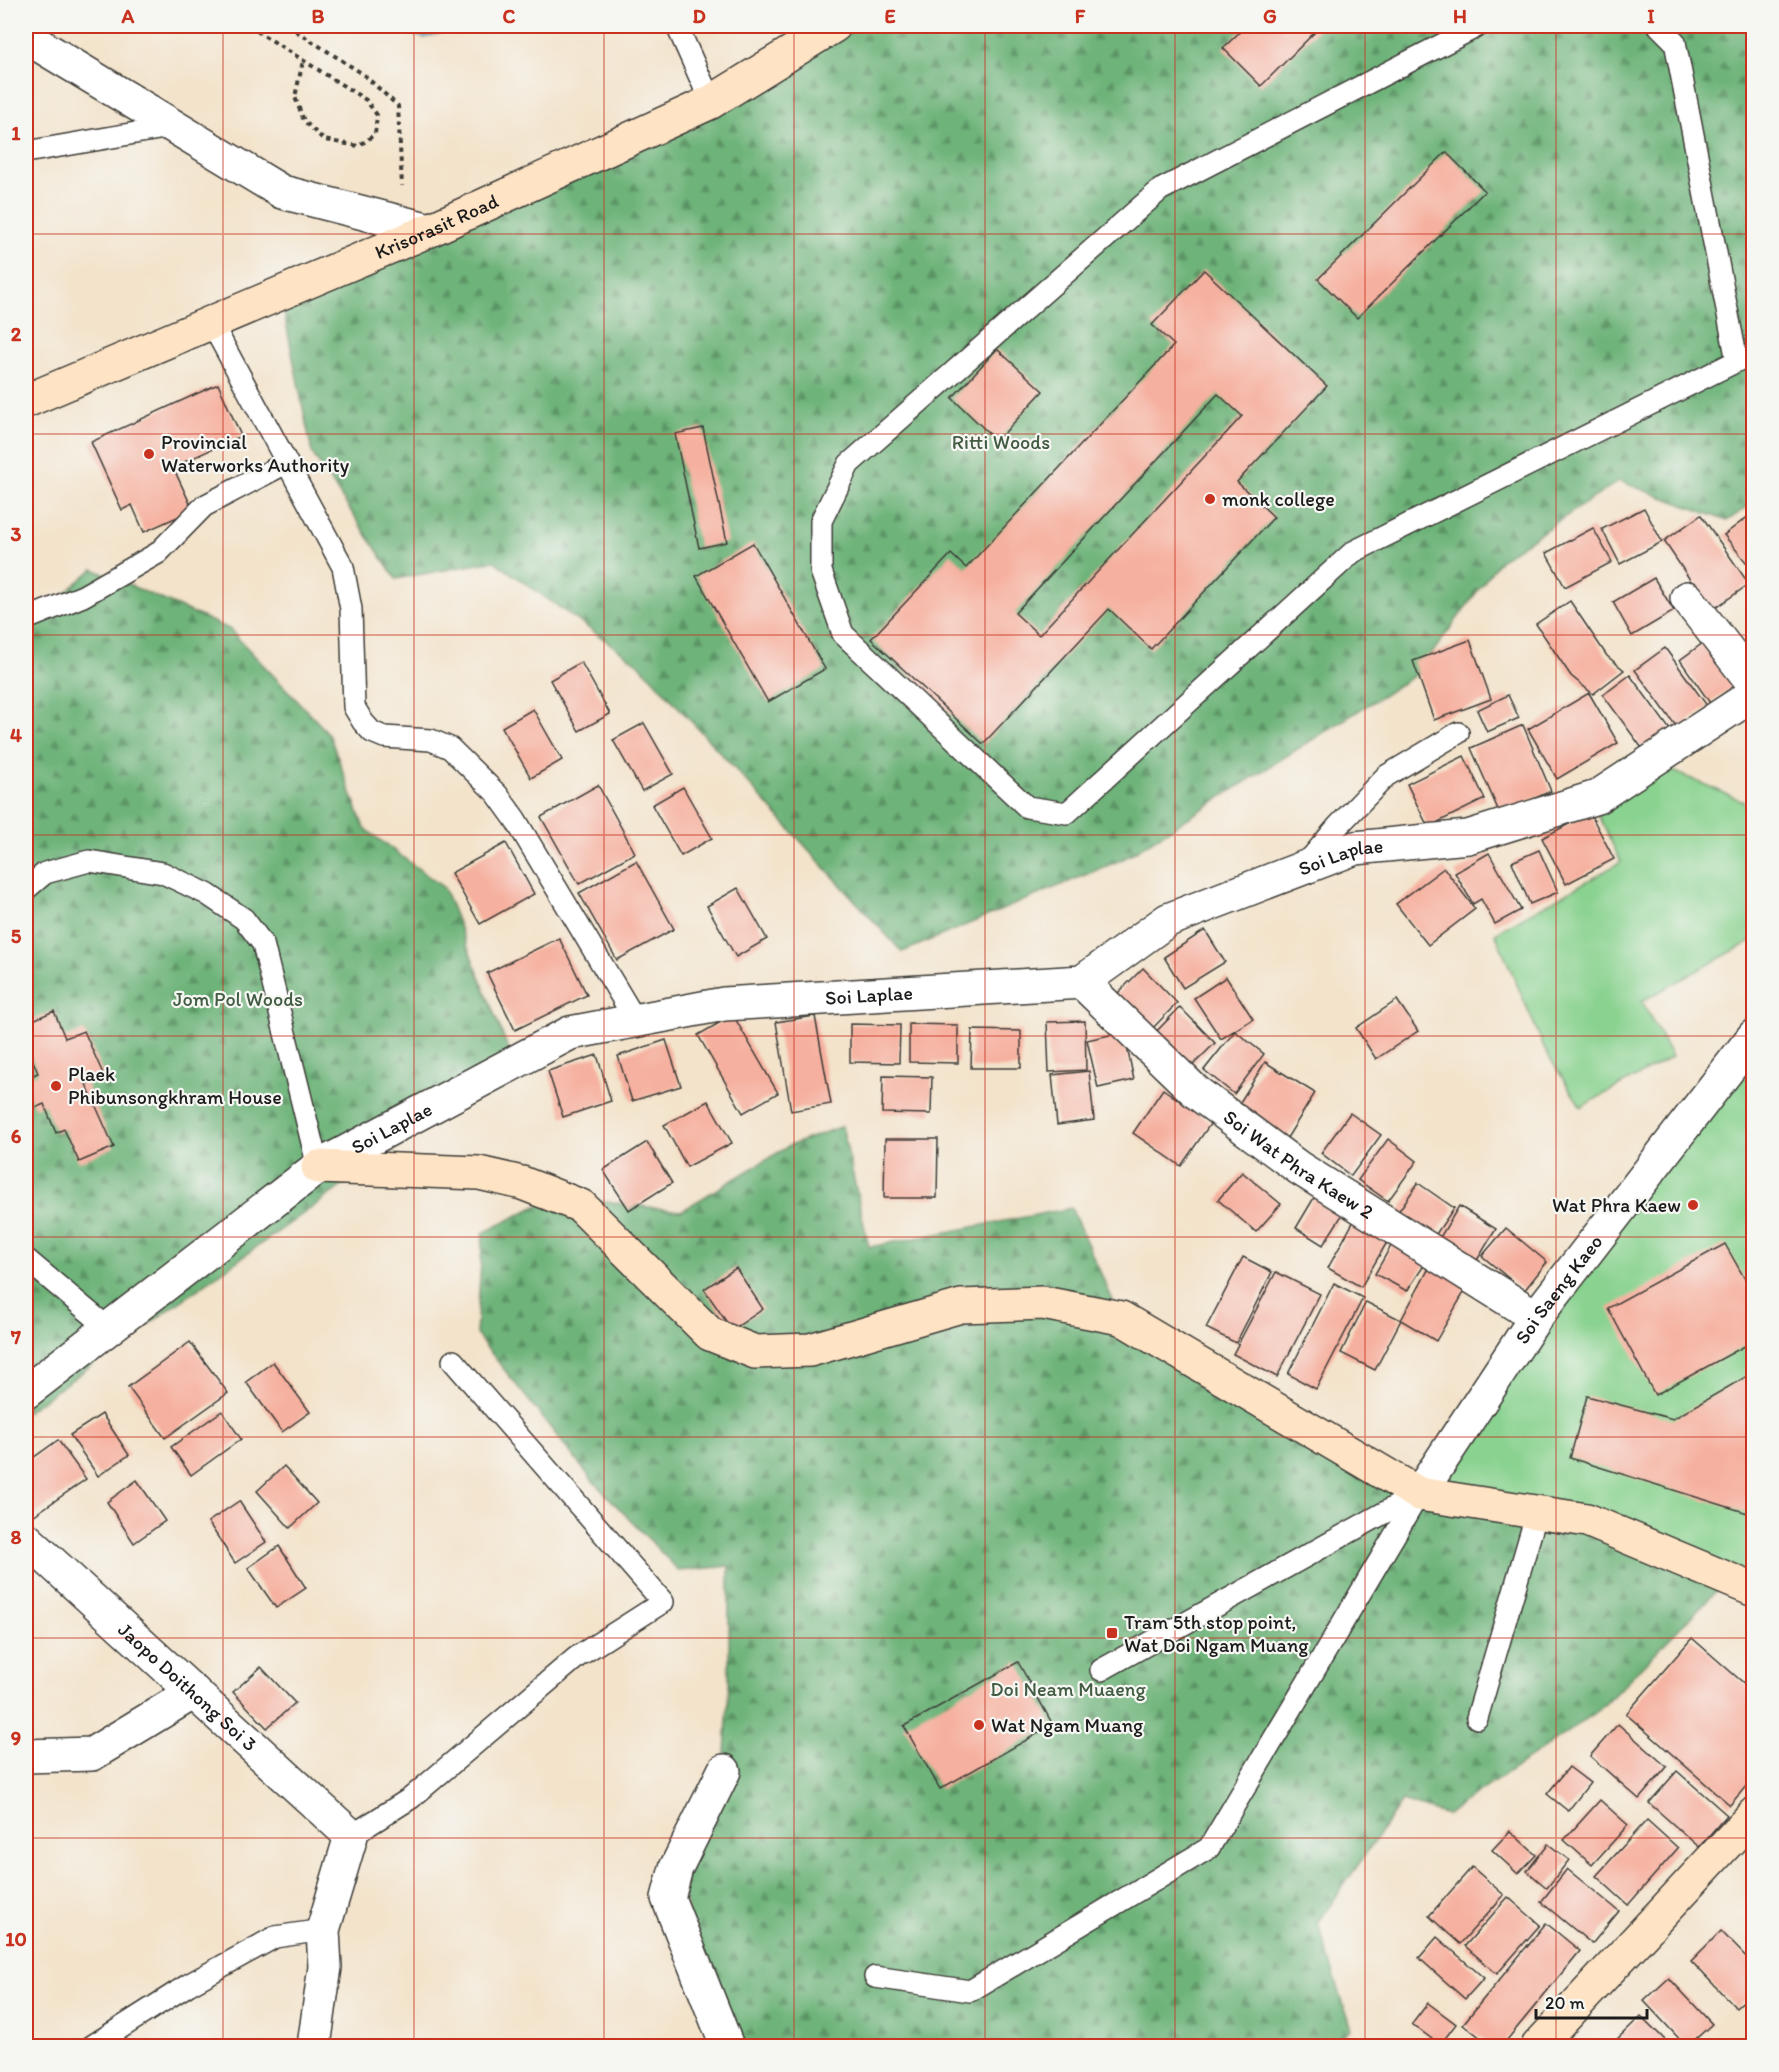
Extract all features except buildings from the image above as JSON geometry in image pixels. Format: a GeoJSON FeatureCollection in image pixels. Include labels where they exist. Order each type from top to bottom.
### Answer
{"type":"FeatureCollection","features":[{"type":"Feature","properties":{"kind":"street","name":"Krisorasit Road"},"geometry":{"type":"LineString","coordinates":[[26,400],[211,322],[417,226],[711,102],[834,26]]}},
{"type":"Feature","properties":{"kind":"street"},"geometry":{"type":"LineString","coordinates":[[26,37],[282,192],[417,226]]}},
{"type":"Feature","properties":{"kind":"street"},"geometry":{"type":"LineString","coordinates":[[1687,598],[1754,684]]}},
{"type":"Feature","properties":{"kind":"street","name":"Soi Laplae"},"geometry":{"type":"LineString","coordinates":[[26,1392],[318,1167],[570,1033],[724,1004],[1082,982],[1168,920],[1355,848],[1468,837],[1597,797],[1754,694]]}},
{"type":"Feature","properties":{"kind":"street","name":"Soi Wat Phra Kaew 2"},"geometry":{"type":"LineString","coordinates":[[1082,982],[1196,1092],[1290,1161],[1536,1317]]}},
{"type":"Feature","properties":{"kind":"street","name":"Soi Saeng Kaeo"},"geometry":{"type":"LineString","coordinates":[[1419,1494],[1536,1317],[1754,1036]]}},
{"type":"Feature","properties":{"kind":"street"},"geometry":{"type":"LineString","coordinates":[[318,1167],[478,1173],[522,1184],[581,1206],[710,1334],[755,1352],[810,1350],[961,1306],[1043,1303],[1121,1318],[1419,1494],[1587,1520],[1754,1590]]}},
{"type":"Feature","properties":{"kind":"street","name":"Jaopo Doithong Soi 3"},"geometry":{"type":"LineString","coordinates":[[26,1539],[351,1836]]}},
{"type":"Feature","properties":{"kind":"street"},"geometry":{"type":"LineString","coordinates":[[26,1756],[92,1754],[194,1692]]}},
{"type":"Feature","properties":{"kind":"street"},"geometry":{"type":"LineString","coordinates":[[724,1771],[676,1868],[668,1898],[727,2046]]}},
{"type":"Feature","properties":{"kind":"street"},"geometry":{"type":"LineString","coordinates":[[1538,2046],[1754,1814]]}},
{"type":"Feature","properties":{"kind":"street"},"geometry":{"type":"LineString","coordinates":[[314,2046],[326,1967],[323,1930],[351,1836]]}},
{"type":"Feature","properties":{"kind":"lane"},"geometry":{"type":"LineString","coordinates":[[677,26],[711,102]]}},
{"type":"Feature","properties":{"kind":"lane"},"geometry":{"type":"LineString","coordinates":[[1478,26],[1160,190],[849,464],[821,521],[821,571],[843,634],[1027,807],[1066,813],[1353,552],[1745,356],[1675,42],[1659,26]]}},
{"type":"Feature","properties":{"kind":"lane"},"geometry":{"type":"LineString","coordinates":[[26,152],[176,126]]}},
{"type":"Feature","properties":{"kind":"lane"},"geometry":{"type":"LineString","coordinates":[[211,322],[343,567],[351,609],[354,707],[363,722],[372,732],[384,737],[431,740],[450,748],[497,794],[515,819],[636,1021]]}},
{"type":"Feature","properties":{"kind":"lane"},"geometry":{"type":"LineString","coordinates":[[26,619],[83,596],[158,553],[204,506],[286,463]]}},
{"type":"Feature","properties":{"kind":"lane"},"geometry":{"type":"LineString","coordinates":[[1304,867],[1338,826],[1386,776],[1458,733]]}},
{"type":"Feature","properties":{"kind":"lane"},"geometry":{"type":"LineString","coordinates":[[26,890],[45,873],[89,861],[164,873],[207,894],[244,919],[263,944],[318,1167]]}},
{"type":"Feature","properties":{"kind":"lane"},"geometry":{"type":"LineString","coordinates":[[26,1259],[108,1328]]}},
{"type":"Feature","properties":{"kind":"lane"},"geometry":{"type":"LineString","coordinates":[[351,1836],[411,1798],[577,1656],[663,1602],[453,1361]]}},
{"type":"Feature","properties":{"kind":"lane"},"geometry":{"type":"LineString","coordinates":[[1101,1670],[1419,1494]]}},
{"type":"Feature","properties":{"kind":"lane"},"geometry":{"type":"LineString","coordinates":[[875,1977],[970,1991],[1209,1848],[1419,1494]]}},
{"type":"Feature","properties":{"kind":"lane"},"geometry":{"type":"LineString","coordinates":[[1477,1718],[1536,1512]]}},
{"type":"Feature","properties":{"kind":"lane"},"geometry":{"type":"LineString","coordinates":[[92,2046],[188,1986],[275,1937],[323,1930]]}},
{"type":"Feature","properties":{"kind":"path"},"geometry":{"type":"LineString","coordinates":[[249,26],[366,100],[377,115],[375,134],[359,146],[324,140],[304,121],[295,97],[303,61]]}},
{"type":"Feature","properties":{"kind":"path"},"geometry":{"type":"LineString","coordinates":[[288,26],[363,74],[398,106],[417,226]]}},
{"type":"Feature","properties":{"kind":"green space","name":"Ritti Woods"},"geometry":{"type":"Polygon","coordinates":[[[841,26],[1753,26],[1753,503],[1727,521],[1619,481],[1500,560],[1417,674],[1123,859],[902,952],[640,665],[494,561],[396,579],[312,453],[280,293],[841,26]]]}},
{"type":"Feature","properties":{"kind":"green space","name":"Jom Pol Woods"},"geometry":{"type":"Polygon","coordinates":[[[93,569],[229,629],[329,734],[364,828],[444,888],[514,1063],[26,1412],[26,627],[93,569]]]}},
{"type":"Feature","properties":{"kind":"green space"},"geometry":{"type":"Polygon","coordinates":[[[1666,768],[1743,801],[1753,824],[1753,940],[1642,1001],[1672,1057],[1581,1107],[1546,1052],[1495,933],[1621,862],[1597,813],[1666,768]]]}},
{"type":"Feature","properties":{"kind":"green space","name":"Wat Phra Kaew"},"geometry":{"type":"Polygon","coordinates":[[[1753,1038],[1753,1590],[1419,1494],[1753,1038]]]}},
{"type":"Feature","properties":{"kind":"green space","name":"Doi Neam Muaeng"},"geometry":{"type":"Polygon","coordinates":[[[842,1126],[869,1247],[1071,1208],[1121,1318],[1378,1486],[1489,1499],[1728,1579],[1598,1711],[1446,1815],[1402,1801],[1318,1923],[1351,2029],[1330,2046],[725,2046],[676,1868],[724,1771],[729,1685],[729,1566],[679,1571],[592,1480],[476,1334],[483,1233],[556,1196],[681,1211],[789,1146],[842,1126]]]}},
{"type":"Feature","properties":{"kind":"water"},"geometry":{"type":"Polygon","coordinates":[[[385,26],[465,26],[424,38],[385,26]]]}},
{"type":"Feature","properties":{"kind":"place","name":"Provincial Waterworks Authority"},"geometry":{"type":"Point","coordinates":[149,454]}},
{"type":"Feature","properties":{"kind":"place","name":"monk college"},"geometry":{"type":"Point","coordinates":[1210,499]}},
{"type":"Feature","properties":{"kind":"place","name":"Plaek Phibunsongkhram House"},"geometry":{"type":"Point","coordinates":[56,1086]}},
{"type":"Feature","properties":{"kind":"place","name":"Wat Phra Kaew"},"geometry":{"type":"Point","coordinates":[1693,1205]}},
{"type":"Feature","properties":{"kind":"place","name":"Tram 5th stop point, Wat Doi Ngam Muang"},"geometry":{"type":"Point","coordinates":[1112,1633]}},
{"type":"Feature","properties":{"kind":"place","name":"Wat Ngam Muang"},"geometry":{"type":"Point","coordinates":[979,1725]}}]}
